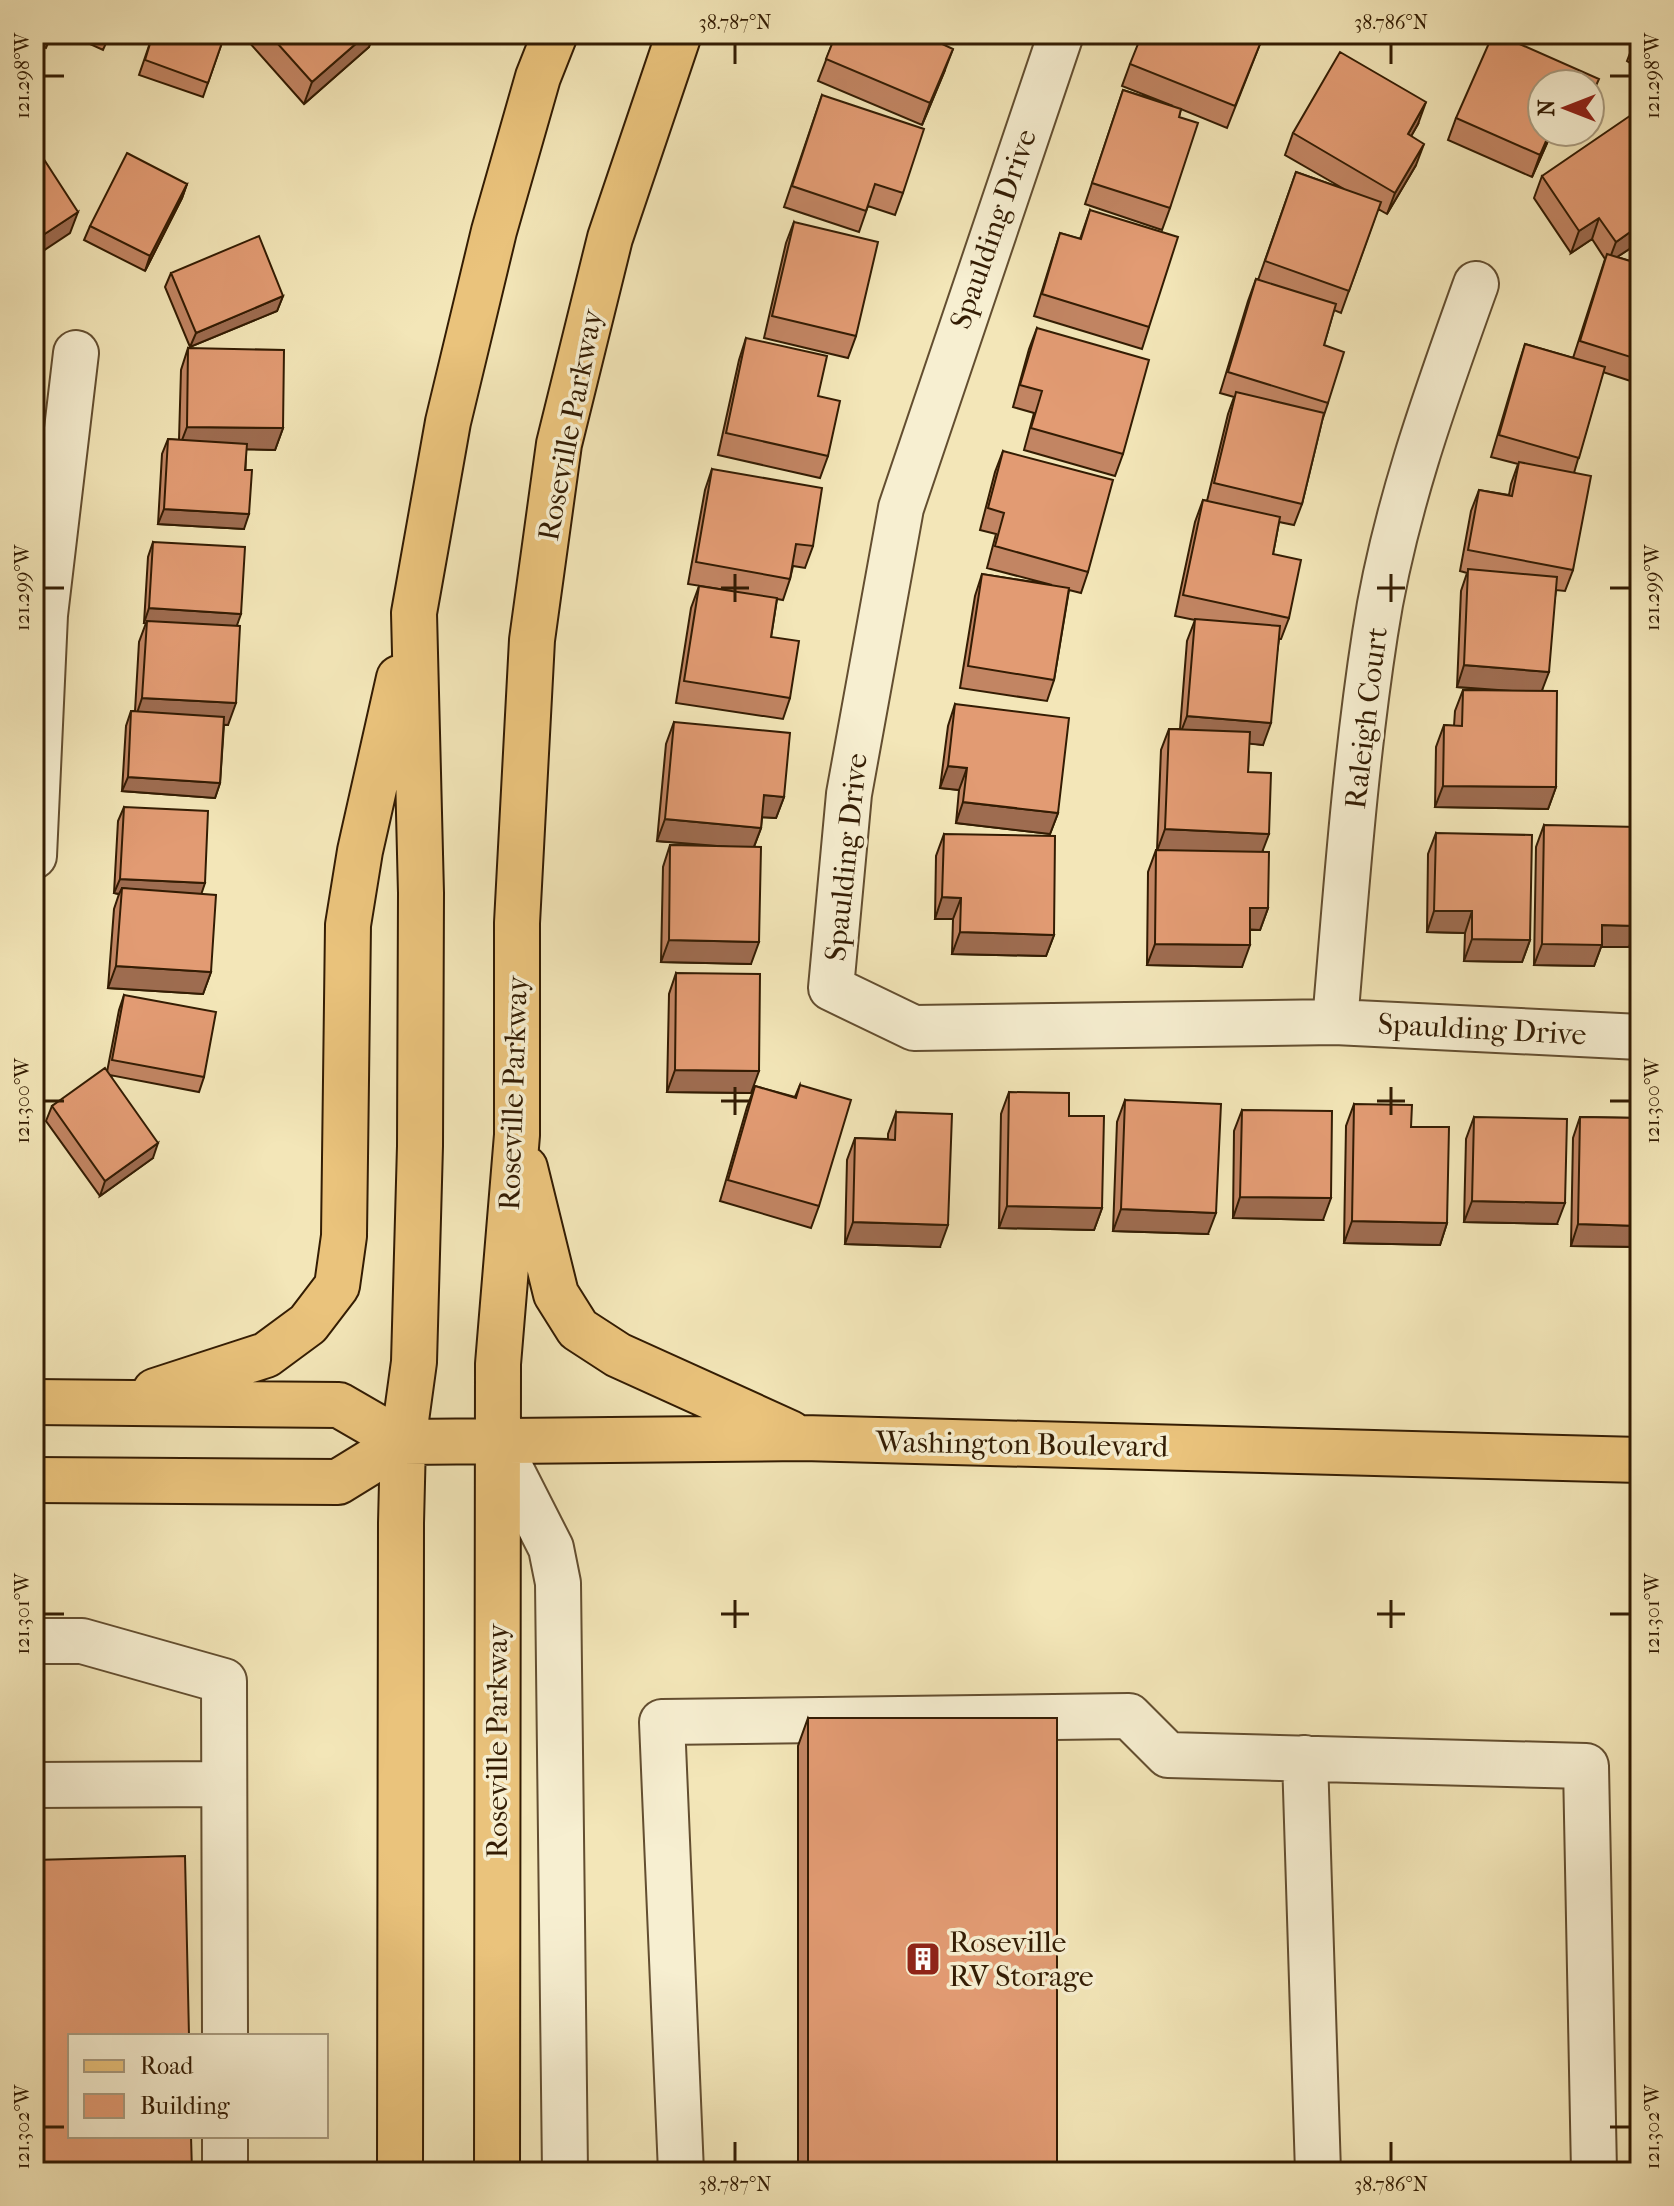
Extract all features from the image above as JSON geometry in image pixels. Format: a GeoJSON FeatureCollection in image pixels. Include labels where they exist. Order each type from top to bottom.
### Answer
{"type":"FeatureCollection","features":[{"type":"Feature","properties":{"kind":"main road"},"geometry":{"type":"LineString","coordinates":[[119,1403],[266,1355],[308,1324],[337,1286],[344,1236],[348,925],[360,851],[414,613],[448,422],[487,260],[538,77],[555,34]]}},
{"type":"Feature","properties":{"kind":"main road","name":"Roseville Parkway"},"geometry":{"type":"LineString","coordinates":[[497,2172],[498,1364],[517,1135],[517,923],[532,640],[559,444],[610,238],[679,34]]}},
{"type":"Feature","properties":{"kind":"main road"},"geometry":{"type":"LineString","coordinates":[[400,2172],[403,1442],[414,1362],[420,1146],[421,893],[414,613]]}},
{"type":"Feature","properties":{"kind":"main road"},"geometry":{"type":"LineString","coordinates":[[517,1135],[556,1294],[578,1329],[618,1355],[803,1438]]}},
{"type":"Feature","properties":{"kind":"main road"},"geometry":{"type":"LineString","coordinates":[[34,1402],[339,1405],[403,1442]]}},
{"type":"Feature","properties":{"kind":"main road","name":"Washington Boulevard"},"geometry":{"type":"LineString","coordinates":[[403,1442],[803,1438],[1640,1460]]}},
{"type":"Feature","properties":{"kind":"main road"},"geometry":{"type":"LineString","coordinates":[[34,1480],[338,1482],[403,1442]]}},
{"type":"Feature","properties":{"kind":"street","name":"Spaulding Drive"},"geometry":{"type":"LineString","coordinates":[[1061,34],[901,508],[849,794],[831,988],[914,1028],[1335,1022],[1640,1037]]}},
{"type":"Feature","properties":{"kind":"street","name":"Raleigh Court"},"geometry":{"type":"LineString","coordinates":[[1335,1022],[1353,817],[1375,632],[1419,443],[1476,284]]}},
{"type":"Feature","properties":{"kind":"street"},"geometry":{"type":"LineString","coordinates":[[34,856],[40,615],[76,353]]}},
{"type":"Feature","properties":{"kind":"street"},"geometry":{"type":"LineString","coordinates":[[497,1442],[551,1548],[558,1583],[565,2172]]}},
{"type":"Feature","properties":{"kind":"street"},"geometry":{"type":"LineString","coordinates":[[34,1641],[82,1641],[224,1681],[225,2034]]}},
{"type":"Feature","properties":{"kind":"street"},"geometry":{"type":"LineString","coordinates":[[681,2172],[662,1722],[1129,1716],[1168,1755],[1586,1766],[1594,2172]]}},
{"type":"Feature","properties":{"kind":"street"},"geometry":{"type":"LineString","coordinates":[[1305,1758],[1318,2172]]}},
{"type":"Feature","properties":{"kind":"street"},"geometry":{"type":"LineString","coordinates":[[34,1785],[224,1784]]}},
{"type":"Feature","properties":{"kind":"street"},"geometry":{"type":"LineString","coordinates":[[225,2138],[225,2172]]}},
{"type":"Feature","properties":{"kind":"building"},"geometry":{"type":"Polygon","coordinates":[[[153,34],[225,34],[208,83],[145,60],[153,34]]]}},
{"type":"Feature","properties":{"kind":"building"},"geometry":{"type":"Polygon","coordinates":[[[269,34],[367,34],[312,82],[269,34]]]}},
{"type":"Feature","properties":{"kind":"building"},"geometry":{"type":"Polygon","coordinates":[[[836,34],[944,34],[940,43],[953,49],[930,103],[826,59],[836,34]]]}},
{"type":"Feature","properties":{"kind":"building"},"geometry":{"type":"Polygon","coordinates":[[[1142,34],[1264,34],[1235,106],[1130,64],[1142,34]]]}},
{"type":"Feature","properties":{"kind":"building"},"geometry":{"type":"Polygon","coordinates":[[[1493,34],[1574,68],[1526,68],[1526,148],[1543,148],[1540,155],[1456,118],[1493,34]]]}},
{"type":"Feature","properties":{"kind":"building"},"geometry":{"type":"Polygon","coordinates":[[[1340,52],[1426,102],[1408,134],[1424,144],[1395,193],[1293,133],[1340,52]]]}},
{"type":"Feature","properties":{"kind":"building"},"geometry":{"type":"Polygon","coordinates":[[[1123,90],[1181,109],[1179,117],[1198,123],[1170,208],[1092,183],[1123,90]]]}},
{"type":"Feature","properties":{"kind":"building"},"geometry":{"type":"Polygon","coordinates":[[[822,95],[924,129],[903,193],[875,184],[866,211],[792,186],[822,95]]]}},
{"type":"Feature","properties":{"kind":"building"},"geometry":{"type":"Polygon","coordinates":[[[1637,111],[1640,115],[1640,225],[1616,242],[1599,218],[1579,231],[1542,176],[1583,148],[1606,148],[1606,132],[1637,111]]]}},
{"type":"Feature","properties":{"kind":"building"},"geometry":{"type":"Polygon","coordinates":[[[34,144],[78,212],[34,241],[34,144]]]}},
{"type":"Feature","properties":{"kind":"building"},"geometry":{"type":"Polygon","coordinates":[[[127,153],[187,184],[150,256],[90,226],[127,153]]]}},
{"type":"Feature","properties":{"kind":"building"},"geometry":{"type":"Polygon","coordinates":[[[1296,172],[1381,202],[1349,291],[1265,261],[1296,172]]]}},
{"type":"Feature","properties":{"kind":"building"},"geometry":{"type":"Polygon","coordinates":[[[1090,210],[1178,237],[1149,327],[1042,294],[1060,233],[1081,239],[1090,210]]]}},
{"type":"Feature","properties":{"kind":"building"},"geometry":{"type":"Polygon","coordinates":[[[794,222],[878,242],[856,336],[772,316],[794,222]]]}},
{"type":"Feature","properties":{"kind":"building"},"geometry":{"type":"Polygon","coordinates":[[[259,236],[283,296],[196,333],[171,273],[259,236]]]}},
{"type":"Feature","properties":{"kind":"building"},"geometry":{"type":"Polygon","coordinates":[[[1607,254],[1640,264],[1640,360],[1580,341],[1607,254]]]}},
{"type":"Feature","properties":{"kind":"building"},"geometry":{"type":"Polygon","coordinates":[[[1256,279],[1336,304],[1324,345],[1344,352],[1328,403],[1228,372],[1256,279]]]}},
{"type":"Feature","properties":{"kind":"building"},"geometry":{"type":"Polygon","coordinates":[[[1037,328],[1149,360],[1123,454],[1031,428],[1042,391],[1020,385],[1037,328]]]}},
{"type":"Feature","properties":{"kind":"building"},"geometry":{"type":"Polygon","coordinates":[[[746,338],[827,356],[818,396],[840,401],[828,456],[726,433],[746,338]]]}},
{"type":"Feature","properties":{"kind":"building"},"geometry":{"type":"Polygon","coordinates":[[[1525,344],[1605,367],[1579,458],[1499,435],[1525,344]]]}},
{"type":"Feature","properties":{"kind":"building"},"geometry":{"type":"Polygon","coordinates":[[[188,348],[284,350],[283,428],[187,427],[188,348]]]}},
{"type":"Feature","properties":{"kind":"building"},"geometry":{"type":"Polygon","coordinates":[[[1236,392],[1324,413],[1302,504],[1214,483],[1236,392]]]}},
{"type":"Feature","properties":{"kind":"building"},"geometry":{"type":"Polygon","coordinates":[[[168,439],[247,444],[245,470],[252,470],[249,514],[164,509],[168,439]]]}},
{"type":"Feature","properties":{"kind":"building"},"geometry":{"type":"Polygon","coordinates":[[[1003,451],[1113,480],[1088,572],[995,546],[1004,513],[988,508],[1003,451]]]}},
{"type":"Feature","properties":{"kind":"building"},"geometry":{"type":"Polygon","coordinates":[[[1519,462],[1591,476],[1573,570],[1468,550],[1479,490],[1512,496],[1519,462]]]}},
{"type":"Feature","properties":{"kind":"building"},"geometry":{"type":"Polygon","coordinates":[[[712,469],[822,488],[813,546],[796,544],[790,579],[696,562],[712,469]]]}},
{"type":"Feature","properties":{"kind":"building"},"geometry":{"type":"Polygon","coordinates":[[[1203,500],[1280,517],[1273,554],[1301,560],[1289,618],[1183,595],[1203,500]]]}},
{"type":"Feature","properties":{"kind":"building"},"geometry":{"type":"Polygon","coordinates":[[[153,542],[245,547],[241,614],[149,608],[153,542]]]}},
{"type":"Feature","properties":{"kind":"building"},"geometry":{"type":"Polygon","coordinates":[[[1468,569],[1557,577],[1549,672],[1464,665],[1468,569]]]}},
{"type":"Feature","properties":{"kind":"building"},"geometry":{"type":"Polygon","coordinates":[[[982,574],[1069,588],[1054,680],[968,666],[982,574]]]}},
{"type":"Feature","properties":{"kind":"building"},"geometry":{"type":"Polygon","coordinates":[[[699,586],[777,598],[771,637],[799,641],[790,698],[684,681],[699,586]]]}},
{"type":"Feature","properties":{"kind":"building"},"geometry":{"type":"Polygon","coordinates":[[[1195,619],[1280,626],[1271,723],[1187,716],[1195,619]]]}},
{"type":"Feature","properties":{"kind":"building"},"geometry":{"type":"Polygon","coordinates":[[[147,621],[240,626],[236,703],[142,698],[147,621]]]}},
{"type":"Feature","properties":{"kind":"building"},"geometry":{"type":"Polygon","coordinates":[[[1463,690],[1557,691],[1556,787],[1443,786],[1444,725],[1462,726],[1463,690]]]}},
{"type":"Feature","properties":{"kind":"building"},"geometry":{"type":"Polygon","coordinates":[[[955,704],[1069,718],[1058,813],[963,802],[967,768],[948,766],[955,704]]]}},
{"type":"Feature","properties":{"kind":"building"},"geometry":{"type":"Polygon","coordinates":[[[131,711],[224,717],[220,783],[128,777],[131,711]]]}},
{"type":"Feature","properties":{"kind":"building"},"geometry":{"type":"Polygon","coordinates":[[[674,722],[790,733],[784,797],[764,795],[761,828],[665,819],[674,722]]]}},
{"type":"Feature","properties":{"kind":"building"},"geometry":{"type":"Polygon","coordinates":[[[1169,729],[1250,732],[1248,772],[1271,773],[1269,834],[1165,829],[1169,729]]]}},
{"type":"Feature","properties":{"kind":"building"},"geometry":{"type":"Polygon","coordinates":[[[124,807],[208,811],[205,883],[120,879],[124,807]]]}},
{"type":"Feature","properties":{"kind":"building"},"geometry":{"type":"Polygon","coordinates":[[[1544,825],[1638,827],[1637,926],[1602,925],[1602,945],[1542,944],[1544,825]]]}},
{"type":"Feature","properties":{"kind":"building"},"geometry":{"type":"Polygon","coordinates":[[[1436,833],[1532,835],[1530,940],[1472,939],[1472,911],[1434,911],[1436,833]]]}},
{"type":"Feature","properties":{"kind":"building"},"geometry":{"type":"Polygon","coordinates":[[[944,834],[1055,836],[1054,935],[960,932],[961,898],[942,897],[944,834]]]}},
{"type":"Feature","properties":{"kind":"building"},"geometry":{"type":"Polygon","coordinates":[[[670,845],[761,847],[759,942],[669,940],[670,845]]]}},
{"type":"Feature","properties":{"kind":"building"},"geometry":{"type":"Polygon","coordinates":[[[1156,850],[1269,852],[1268,908],[1250,908],[1250,945],[1155,944],[1156,850]]]}},
{"type":"Feature","properties":{"kind":"building"},"geometry":{"type":"Polygon","coordinates":[[[122,888],[216,895],[211,972],[116,966],[122,888]]]}},
{"type":"Feature","properties":{"kind":"building"},"geometry":{"type":"Polygon","coordinates":[[[676,973],[760,974],[759,1071],[675,1070],[676,973]]]}},
{"type":"Feature","properties":{"kind":"building"},"geometry":{"type":"Polygon","coordinates":[[[124,995],[216,1012],[204,1077],[112,1060],[124,995]]]}},
{"type":"Feature","properties":{"kind":"building"},"geometry":{"type":"Polygon","coordinates":[[[105,1068],[158,1143],[105,1181],[52,1106],[105,1068]]]}},
{"type":"Feature","properties":{"kind":"building"},"geometry":{"type":"Polygon","coordinates":[[[800,1085],[851,1100],[819,1206],[728,1180],[755,1086],[796,1098],[800,1085]]]}},
{"type":"Feature","properties":{"kind":"building"},"geometry":{"type":"Polygon","coordinates":[[[1009,1092],[1069,1093],[1069,1116],[1104,1116],[1102,1208],[1007,1206],[1009,1092]]]}},
{"type":"Feature","properties":{"kind":"building"},"geometry":{"type":"Polygon","coordinates":[[[1125,1100],[1221,1104],[1216,1213],[1121,1209],[1125,1100]]]}},
{"type":"Feature","properties":{"kind":"building"},"geometry":{"type":"Polygon","coordinates":[[[1354,1104],[1412,1105],[1411,1127],[1449,1127],[1447,1223],[1352,1221],[1354,1104]]]}},
{"type":"Feature","properties":{"kind":"building"},"geometry":{"type":"Polygon","coordinates":[[[1242,1110],[1332,1111],[1331,1198],[1240,1197],[1242,1110]]]}},
{"type":"Feature","properties":{"kind":"building"},"geometry":{"type":"Polygon","coordinates":[[[896,1112],[952,1114],[948,1225],[853,1222],[855,1138],[895,1140],[896,1112]]]}},
{"type":"Feature","properties":{"kind":"building"},"geometry":{"type":"Polygon","coordinates":[[[1474,1117],[1567,1119],[1565,1203],[1472,1201],[1474,1117]]]}},
{"type":"Feature","properties":{"kind":"building"},"geometry":{"type":"Polygon","coordinates":[[[1580,1117],[1640,1118],[1640,1226],[1578,1224],[1580,1117]]]}},
{"type":"Feature","properties":{"kind":"building"},"geometry":{"type":"Polygon","coordinates":[[[34,1177],[38,1213],[34,1213],[34,1177]]]}},
{"type":"Feature","properties":{"kind":"building","name":"Roseville RV Storage"},"geometry":{"type":"Polygon","coordinates":[[[808,1718],[1057,1718],[1057,2172],[808,2172],[808,1718]]]}},
{"type":"Feature","properties":{"kind":"building"},"geometry":{"type":"Polygon","coordinates":[[[185,1856],[189,2034],[68,2034],[68,2138],[191,2138],[192,2172],[34,2172],[34,1860],[185,1856]]]}},
{"type":"Feature","properties":{"kind":"place","name":"Roseville RV Storage"},"geometry":{"type":"Point","coordinates":[923,1959]}}]}
